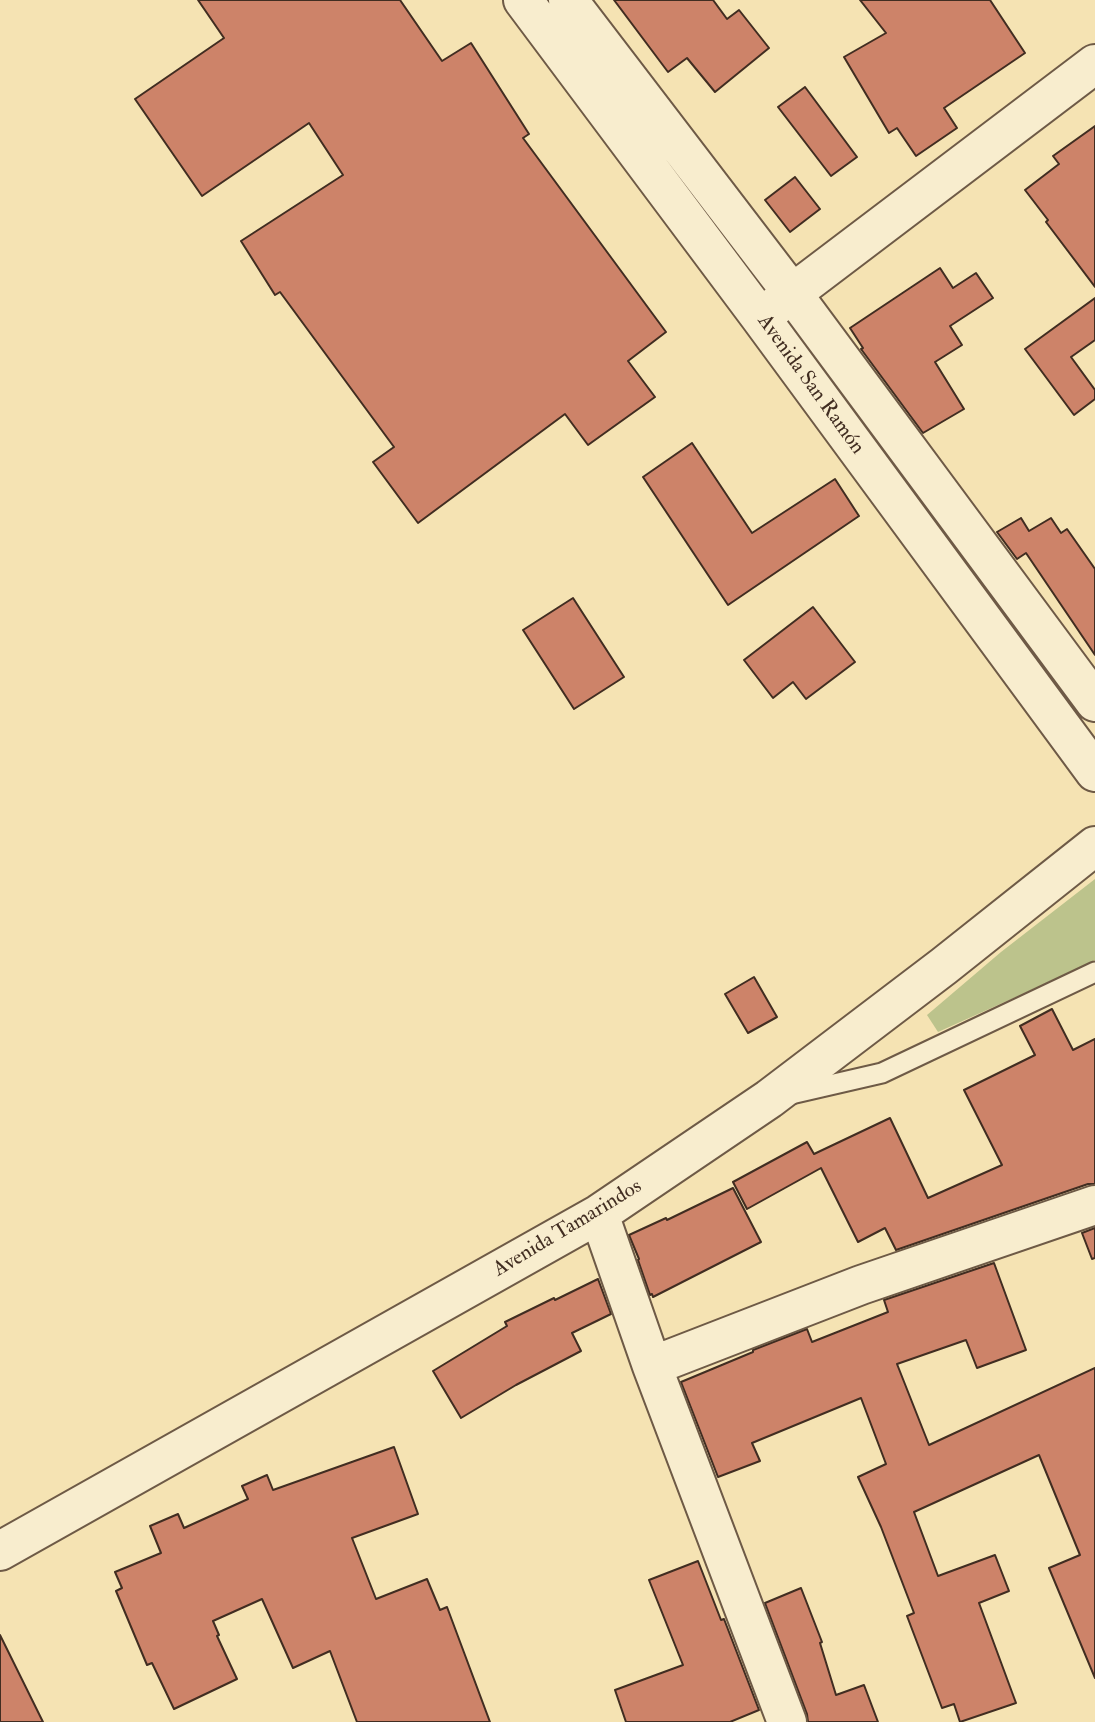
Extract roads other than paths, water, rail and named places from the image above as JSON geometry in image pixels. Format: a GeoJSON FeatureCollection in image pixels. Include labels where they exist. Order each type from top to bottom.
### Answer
{"type":"FeatureCollection","features":[{"type":"Feature","properties":{"kind":"street","name":"Avenida San Ramón"},"geometry":{"type":"LineString","coordinates":[[523,0],[1095,772]]}},
{"type":"Feature","properties":{"kind":"street","name":"Avenida San Ramón"},"geometry":{"type":"LineString","coordinates":[[569,0],[792,293],[1095,702]]}},
{"type":"Feature","properties":{"kind":"street"},"geometry":{"type":"LineString","coordinates":[[760,317],[1095,64]]}},
{"type":"Feature","properties":{"kind":"street","name":"Avenida Tamarindos"},"geometry":{"type":"LineString","coordinates":[[0,1551],[599,1214],[769,1099],[944,966],[1095,846]]}},
{"type":"Feature","properties":{"kind":"street"},"geometry":{"type":"LineString","coordinates":[[652,1366],[861,1285],[1095,1205]]}},
{"type":"Feature","properties":{"kind":"street"},"geometry":{"type":"LineString","coordinates":[[599,1214],[652,1366],[787,1722]]}},
{"type":"Feature","properties":{"kind":"lane"},"geometry":{"type":"LineString","coordinates":[[769,1099],[882,1073],[1095,972]]}}]}
